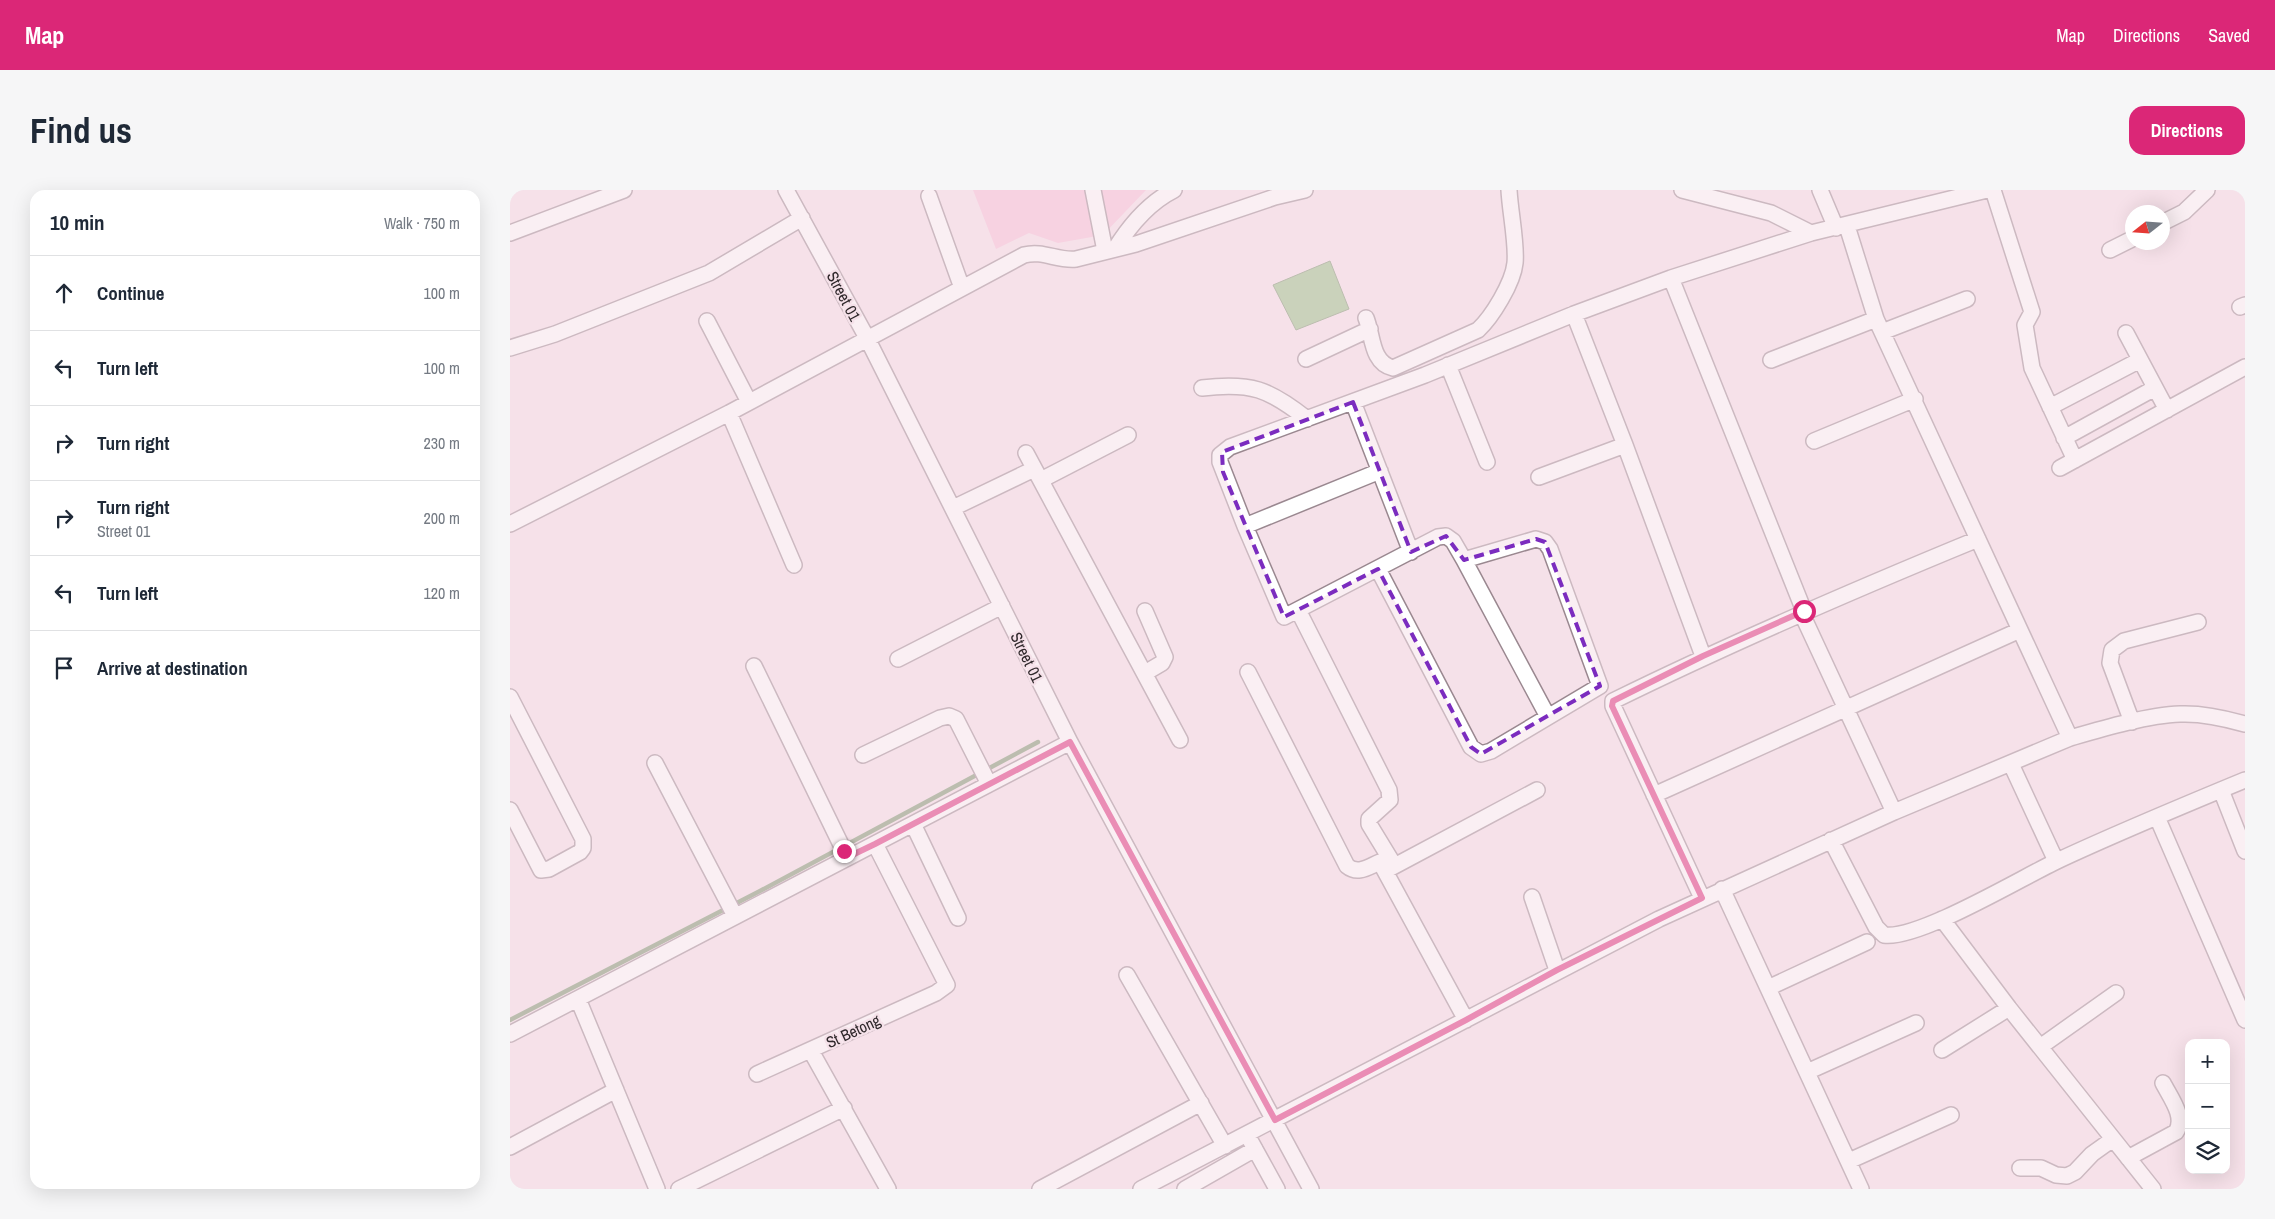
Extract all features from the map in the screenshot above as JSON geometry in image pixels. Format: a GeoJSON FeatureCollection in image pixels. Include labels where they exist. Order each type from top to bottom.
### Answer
{"type":"FeatureCollection","features":[{"type":"Feature","properties":{"kind":"street"},"geometry":{"type":"LineString","coordinates":[[510,232],[624,190]]}},
{"type":"Feature","properties":{"kind":"street","name":"Street 01"},"geometry":{"type":"LineString","coordinates":[[786,190],[867,338],[1070,742],[1311,1189]]}},
{"type":"Feature","properties":{"kind":"street"},"geometry":{"type":"LineString","coordinates":[[1092,190],[1110,250]]}},
{"type":"Feature","properties":{"kind":"street"},"geometry":{"type":"LineString","coordinates":[[1110,250],[1145,210],[1174,190]]}},
{"type":"Feature","properties":{"kind":"street"},"geometry":{"type":"LineString","coordinates":[[510,524],[729,413],[867,338],[1029,254],[1041,253],[1066,260],[1136,244],[1275,197],[1305,190]]}},
{"type":"Feature","properties":{"kind":"street"},"geometry":{"type":"LineString","coordinates":[[1306,359],[1368,323],[1379,360],[1393,368],[1464,338],[1483,325],[1503,296],[1515,264],[1509,190]]}},
{"type":"Feature","properties":{"kind":"street"},"geometry":{"type":"LineString","coordinates":[[1682,190],[1771,212],[1811,233]]}},
{"type":"Feature","properties":{"kind":"street"},"geometry":{"type":"LineString","coordinates":[[1820,190],[1841,227],[1879,326],[1915,399],[2070,738]]}},
{"type":"Feature","properties":{"kind":"street"},"geometry":{"type":"LineString","coordinates":[[1547,715],[1464,560],[1453,541],[1446,536],[1438,537],[1284,617],[1223,472],[1220,455],[1230,447],[1353,402],[1574,314],[1671,278],[1811,233],[1987,190]]}},
{"type":"Feature","properties":{"kind":"street"},"geometry":{"type":"LineString","coordinates":[[1993,190],[2032,312],[2025,325],[2032,368],[2075,460]]}},
{"type":"Feature","properties":{"kind":"street"},"geometry":{"type":"LineString","coordinates":[[2170,220],[2184,212],[2207,190]]}},
{"type":"Feature","properties":{"kind":"street"},"geometry":{"type":"LineString","coordinates":[[929,196],[962,288]]}},
{"type":"Feature","properties":{"kind":"street"},"geometry":{"type":"LineString","coordinates":[[510,348],[555,334],[709,273],[802,218]]}},
{"type":"Feature","properties":{"kind":"street"},"geometry":{"type":"LineString","coordinates":[[2110,250],[2125,242]]}},
{"type":"Feature","properties":{"kind":"street"},"geometry":{"type":"LineString","coordinates":[[1671,278],[1802,612],[1894,812]]}},
{"type":"Feature","properties":{"kind":"street"},"geometry":{"type":"LineString","coordinates":[[1771,360],[1967,299]]}},
{"type":"Feature","properties":{"kind":"street"},"geometry":{"type":"LineString","coordinates":[[1574,314],[1626,445],[1703,656]]}},
{"type":"Feature","properties":{"kind":"street"},"geometry":{"type":"LineString","coordinates":[[707,321],[748,402]]}},
{"type":"Feature","properties":{"kind":"street"},"geometry":{"type":"LineString","coordinates":[[2126,333],[2167,410]]}},
{"type":"Feature","properties":{"kind":"street"},"geometry":{"type":"LineString","coordinates":[[2050,406],[2140,360]]}},
{"type":"Feature","properties":{"kind":"street"},"geometry":{"type":"LineString","coordinates":[[1448,365],[1487,462]]}},
{"type":"Feature","properties":{"kind":"street"},"geometry":{"type":"LineString","coordinates":[[2060,468],[2245,367]]}},
{"type":"Feature","properties":{"kind":"street"},"geometry":{"type":"LineString","coordinates":[[1202,388],[1232,384],[1256,387],[1288,403],[1307,419]]}},
{"type":"Feature","properties":{"kind":"street"},"geometry":{"type":"LineString","coordinates":[[2064,438],[2155,388]]}},
{"type":"Feature","properties":{"kind":"street"},"geometry":{"type":"LineString","coordinates":[[1814,441],[1915,399]]}},
{"type":"Feature","properties":{"kind":"street"},"geometry":{"type":"LineString","coordinates":[[1353,402],[1411,552]]}},
{"type":"Feature","properties":{"kind":"street"},"geometry":{"type":"LineString","coordinates":[[729,413],[794,565]]}},
{"type":"Feature","properties":{"kind":"street"},"geometry":{"type":"LineString","coordinates":[[953,508],[1038,475],[1128,435]]}},
{"type":"Feature","properties":{"kind":"street"},"geometry":{"type":"LineString","coordinates":[[1540,478],[1626,445]]}},
{"type":"Feature","properties":{"kind":"street"},"geometry":{"type":"LineString","coordinates":[[1026,453],[1180,740]]}},
{"type":"Feature","properties":{"kind":"street"},"geometry":{"type":"LineString","coordinates":[[1245,526],[1380,471]]}},
{"type":"Feature","properties":{"kind":"street"},"geometry":{"type":"LineString","coordinates":[[1378,569],[1471,747],[1481,754],[1491,751],[1547,715],[1600,686],[1550,549],[1545,542],[1536,539],[1464,560]]}},
{"type":"Feature","properties":{"kind":"street"},"geometry":{"type":"LineString","coordinates":[[1702,898],[1612,706],[1613,701],[1703,656],[1802,612],[1978,539]]}},
{"type":"Feature","properties":{"kind":"street"},"geometry":{"type":"LineString","coordinates":[[898,659],[1002,606]]}},
{"type":"Feature","properties":{"kind":"street"},"geometry":{"type":"LineString","coordinates":[[1298,610],[1389,790],[1390,800],[1369,819],[1369,824],[1387,866],[1466,1020]]}},
{"type":"Feature","properties":{"kind":"street"},"geometry":{"type":"LineString","coordinates":[[1145,611],[1165,657],[1162,663],[1145,673]]}},
{"type":"Feature","properties":{"kind":"street"},"geometry":{"type":"LineString","coordinates":[[2132,722],[2110,663],[2112,650],[2124,641],[2198,622]]}},
{"type":"Feature","properties":{"kind":"street"},"geometry":{"type":"LineString","coordinates":[[1654,794],[1846,710],[2020,630]]}},
{"type":"Feature","properties":{"kind":"street"},"geometry":{"type":"LineString","coordinates":[[754,666],[843,849]]}},
{"type":"Feature","properties":{"kind":"street"},"geometry":{"type":"LineString","coordinates":[[1248,672],[1347,866],[1353,871],[1387,866],[1537,790]]}},
{"type":"Feature","properties":{"kind":"street"},"geometry":{"type":"LineString","coordinates":[[510,697],[583,838],[583,848],[580,852],[549,869],[541,870],[510,810]]}},
{"type":"Feature","properties":{"kind":"street"},"geometry":{"type":"LineString","coordinates":[[1141,1189],[1466,1020],[1557,970],[1702,898],[1894,812],[2070,738],[2132,722],[2180,714],[2224,718],[2245,724]]}},
{"type":"Feature","properties":{"kind":"street"},"geometry":{"type":"LineString","coordinates":[[863,754],[940,718],[949,716],[956,719],[985,776]]}},
{"type":"Feature","properties":{"kind":"street"},"geometry":{"type":"LineString","coordinates":[[510,1034],[734,914],[843,849],[875,844],[913,824],[985,776],[1070,742]]}},
{"type":"Feature","properties":{"kind":"street"},"geometry":{"type":"LineString","coordinates":[[655,762],[734,914]]}},
{"type":"Feature","properties":{"kind":"street"},"geometry":{"type":"LineString","coordinates":[[2011,764],[2056,861]]}},
{"type":"Feature","properties":{"kind":"street"},"geometry":{"type":"LineString","coordinates":[[1830,840],[1876,927],[1884,935],[1900,935],[1942,919],[2056,861],[2245,780]]}},
{"type":"Feature","properties":{"kind":"street"},"geometry":{"type":"LineString","coordinates":[[2221,790],[2245,851]]}},
{"type":"Feature","properties":{"kind":"street"},"geometry":{"type":"LineString","coordinates":[[2157,817],[2244,1017]]}},
{"type":"Feature","properties":{"kind":"street"},"geometry":{"type":"LineString","coordinates":[[913,824],[958,918]]}},
{"type":"Feature","properties":{"kind":"street","name":"St Betong"},"geometry":{"type":"LineString","coordinates":[[757,1074],[936,993],[947,985],[875,844]]}},
{"type":"Feature","properties":{"kind":"street"},"geometry":{"type":"LineString","coordinates":[[1722,889],[1861,1189]]}},
{"type":"Feature","properties":{"kind":"street"},"geometry":{"type":"LineString","coordinates":[[1532,896],[1557,970]]}},
{"type":"Feature","properties":{"kind":"street"},"geometry":{"type":"LineString","coordinates":[[1942,919],[2009,1008],[2153,1189]]}},
{"type":"Feature","properties":{"kind":"street"},"geometry":{"type":"LineString","coordinates":[[1768,988],[1867,942]]}},
{"type":"Feature","properties":{"kind":"street"},"geometry":{"type":"LineString","coordinates":[[1127,975],[1226,1146]]}},
{"type":"Feature","properties":{"kind":"street"},"geometry":{"type":"LineString","coordinates":[[2040,1047],[2116,993]]}},
{"type":"Feature","properties":{"kind":"street"},"geometry":{"type":"LineString","coordinates":[[578,998],[657,1189]]}},
{"type":"Feature","properties":{"kind":"street"},"geometry":{"type":"LineString","coordinates":[[1942,1050],[2009,1008]]}},
{"type":"Feature","properties":{"kind":"street"},"geometry":{"type":"LineString","coordinates":[[1807,1072],[1916,1024]]}},
{"type":"Feature","properties":{"kind":"street"},"geometry":{"type":"LineString","coordinates":[[811,1051],[888,1189]]}},
{"type":"Feature","properties":{"kind":"street"},"geometry":{"type":"LineString","coordinates":[[2128,1158],[2176,1132],[2180,1127],[2179,1115],[2163,1083]]}},
{"type":"Feature","properties":{"kind":"street"},"geometry":{"type":"LineString","coordinates":[[510,1148],[616,1090]]}},
{"type":"Feature","properties":{"kind":"street"},"geometry":{"type":"LineString","coordinates":[[1040,1189],[1201,1103]]}},
{"type":"Feature","properties":{"kind":"street"},"geometry":{"type":"LineString","coordinates":[[679,1189],[844,1108]]}},
{"type":"Feature","properties":{"kind":"street"},"geometry":{"type":"LineString","coordinates":[[1848,1161],[1950,1115]]}},
{"type":"Feature","properties":{"kind":"street"},"geometry":{"type":"LineString","coordinates":[[1247,1135],[1277,1189]]}},
{"type":"Feature","properties":{"kind":"street"},"geometry":{"type":"LineString","coordinates":[[2020,1168],[2041,1168],[2056,1175],[2067,1176],[2075,1172],[2092,1154],[2113,1139]]}},
{"type":"Feature","properties":{"kind":"street"},"geometry":{"type":"LineString","coordinates":[[1185,1189],[1255,1149]]}},
{"type":"Feature","properties":{"kind":"highlighted area"},"geometry":{"type":"Polygon","coordinates":[[[1353,402],[1411,552],[1446,536],[1464,560],[1536,539],[1545,542],[1600,686],[1481,754],[1471,747],[1378,569],[1284,617],[1223,472],[1222,452],[1353,402]]]}},
{"type":"Feature","properties":{"kind":"shaded area"},"geometry":{"type":"Polygon","coordinates":[[[973,190],[1146,190],[1103,235],[1058,243],[1029,233],[996,249],[973,190]]]}},
{"type":"Feature","properties":{"kind":"shaded area"},"geometry":{"type":"Polygon","coordinates":[[[1330,261],[1349,309],[1296,330],[1273,285],[1330,261]]]}},
{"type":"Feature","properties":{"kind":"waterway"},"geometry":{"type":"LineString","coordinates":[[510,1020],[760,891],[1038,742]]}},
{"type":"Feature","properties":{"kind":"route"},"geometry":{"type":"LineString","coordinates":[[844,851],[848,857],[875,844],[1070,742],[1275,1120],[1557,970],[1702,898],[1612,706],[1613,701],[1703,656],[1804,611]]}}]}
